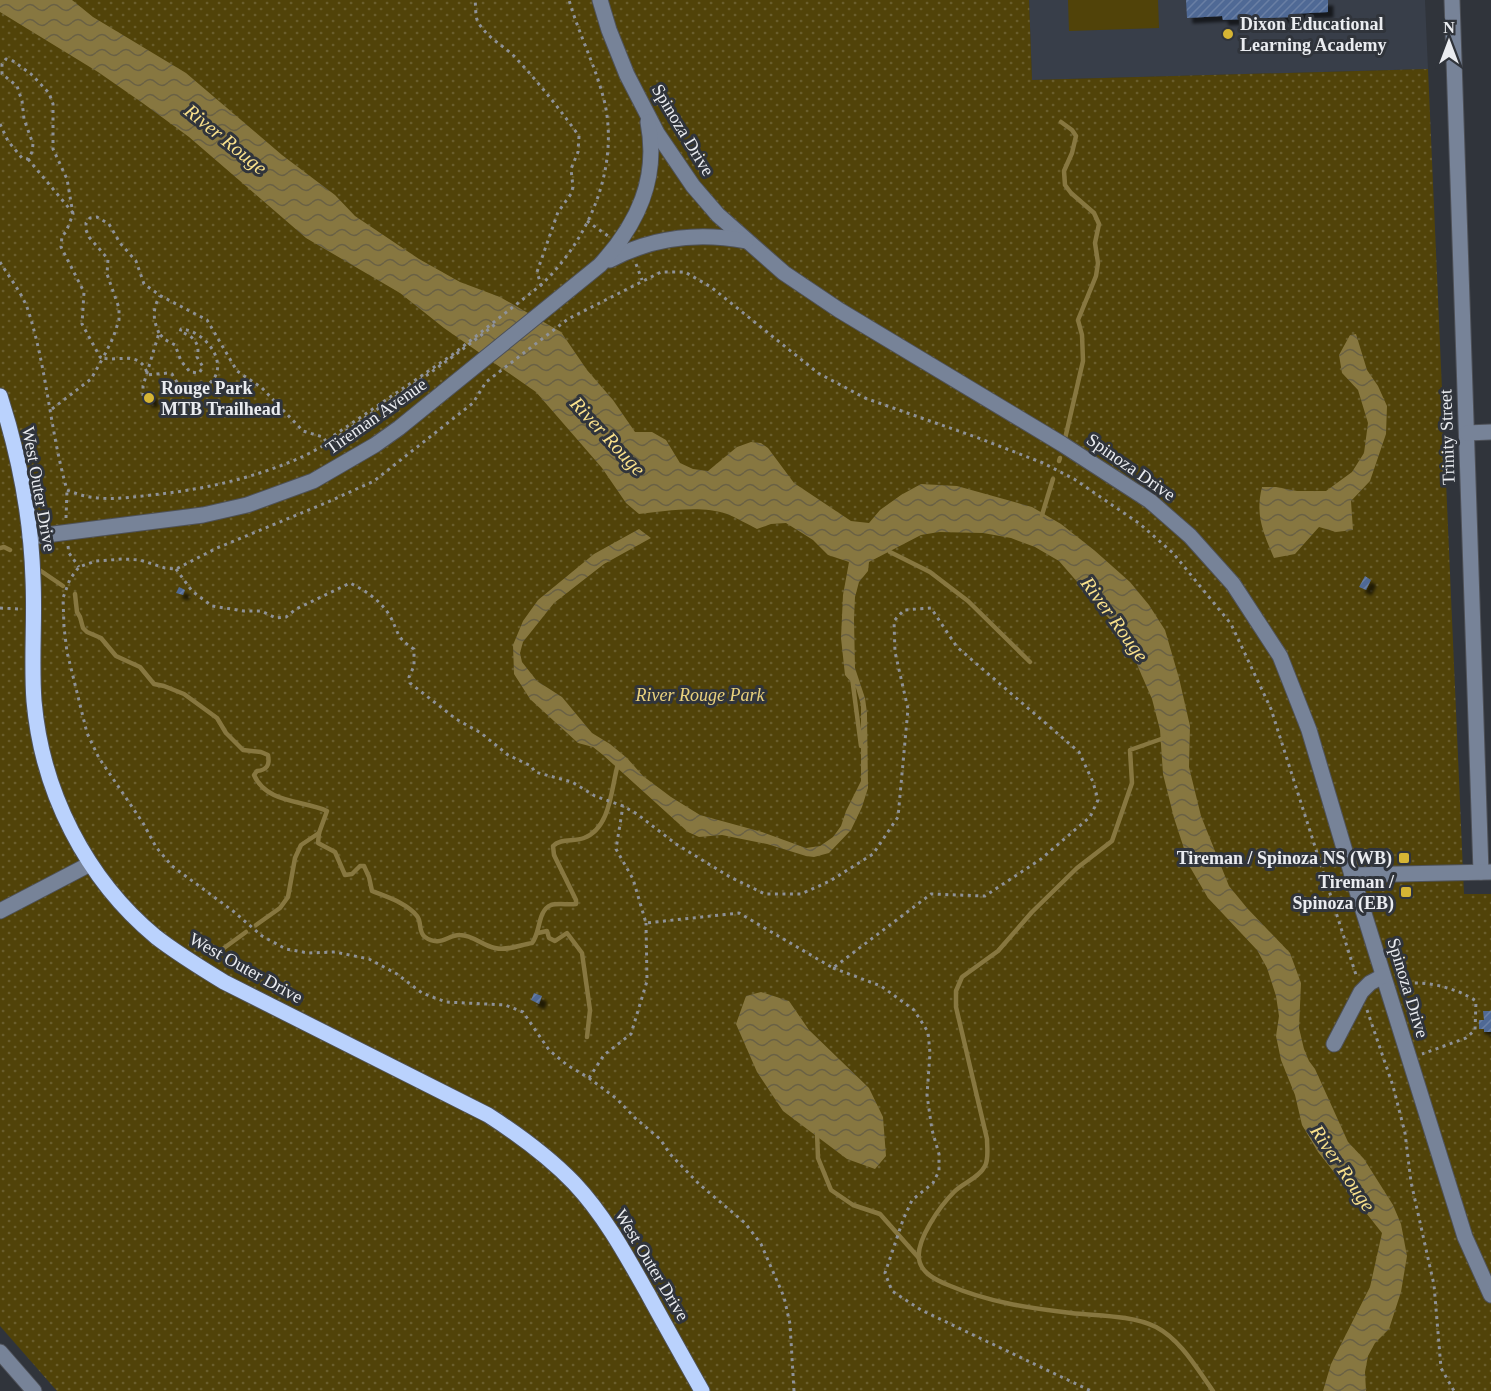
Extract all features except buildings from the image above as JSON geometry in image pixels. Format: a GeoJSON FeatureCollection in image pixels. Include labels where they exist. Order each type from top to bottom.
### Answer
{"type":"FeatureCollection","features":[{"type":"Feature","properties":{"kind":"main road","name":"West Outer Drive"},"geometry":{"type":"LineString","coordinates":[[0,396],[21,475],[30,537],[33,579],[33,678],[39,736],[59,804],[90,864],[132,915],[156,937],[190,962],[224,982],[488,1115],[552,1162],[575,1184],[600,1215],[622,1248],[702,1391]]}},
{"type":"Feature","properties":{"kind":"street","name":"Spinoza Drive"},"geometry":{"type":"LineString","coordinates":[[600,0],[627,75],[670,155],[718,215],[746,241],[784,273],[839,310],[1062,444],[1150,501],[1190,536],[1233,584],[1280,656],[1309,730],[1465,1237],[1491,1295]]}},
{"type":"Feature","properties":{"kind":"street","name":"Trinity Street"},"geometry":{"type":"LineString","coordinates":[[1452,0],[1467,433],[1486,872]]}},
{"type":"Feature","properties":{"kind":"street"},"geometry":{"type":"LineString","coordinates":[[600,265],[618,246],[628,231],[644,196],[651,153],[646,110]]}},
{"type":"Feature","properties":{"kind":"street"},"geometry":{"type":"LineString","coordinates":[[600,265],[636,248],[674,238],[714,236],[746,241]]}},
{"type":"Feature","properties":{"kind":"street","name":"Tireman Avenue"},"geometry":{"type":"LineString","coordinates":[[30,537],[203,515],[247,505],[289,491],[337,468],[375,445],[600,265]]}},
{"type":"Feature","properties":{"kind":"street"},"geometry":{"type":"LineString","coordinates":[[1467,433],[1491,432]]}},
{"type":"Feature","properties":{"kind":"street"},"geometry":{"type":"LineString","coordinates":[[0,911],[90,864]]}},
{"type":"Feature","properties":{"kind":"street"},"geometry":{"type":"LineString","coordinates":[[1352,875],[1486,872]]}},
{"type":"Feature","properties":{"kind":"street"},"geometry":{"type":"LineString","coordinates":[[1334,1044],[1361,992],[1370,983],[1385,982]]}},
{"type":"Feature","properties":{"kind":"street"},"geometry":{"type":"LineString","coordinates":[[0,1352],[34,1391]]}},
{"type":"Feature","properties":{"kind":"path"},"geometry":{"type":"LineString","coordinates":[[475,0],[477,21],[491,39],[513,55],[555,103],[579,136],[578,152],[571,169],[573,187],[571,194],[558,212],[537,272],[541,285]]}},
{"type":"Feature","properties":{"kind":"path"},"geometry":{"type":"LineString","coordinates":[[67,490],[84,497],[109,499],[171,493],[238,480],[292,462],[327,443],[453,356],[552,275],[577,240],[598,202],[608,149],[609,126],[604,102],[569,0]]}},
{"type":"Feature","properties":{"kind":"path"},"geometry":{"type":"LineString","coordinates":[[28,159],[32,153],[33,144],[16,86],[2,74],[2,64],[6,59],[13,61],[31,74],[49,93],[53,104],[53,149],[67,179],[73,214],[62,236],[61,247],[84,292],[82,324],[96,352],[103,358],[109,360],[121,357],[138,361],[146,369],[147,375]]}},
{"type":"Feature","properties":{"kind":"path"},"geometry":{"type":"LineString","coordinates":[[0,124],[8,141],[22,158],[28,159],[73,214]]}},
{"type":"Feature","properties":{"kind":"path"},"geometry":{"type":"LineString","coordinates":[[51,409],[92,379],[113,338],[119,320],[118,308],[107,273],[108,259],[95,245],[86,230],[86,223],[90,218],[98,217],[109,224],[120,243],[136,261],[144,284],[161,296],[207,320],[237,371],[262,388],[303,431],[323,437],[327,443]]}},
{"type":"Feature","properties":{"kind":"path"},"geometry":{"type":"LineString","coordinates":[[0,262],[27,307],[40,357],[60,465],[67,490],[65,508]]}},
{"type":"Feature","properties":{"kind":"path"},"geometry":{"type":"LineString","coordinates":[[794,1391],[790,1324],[784,1297],[761,1244],[745,1223],[680,1164],[660,1139],[617,1099],[549,1050],[523,1012],[506,1005],[446,1002],[422,993],[397,974],[369,958],[335,952],[308,953],[286,949],[262,936],[233,910],[172,866],[156,847],[143,823],[99,758],[87,733],[67,652],[64,627],[63,598],[70,579],[79,567],[96,561],[123,559],[140,560],[176,569],[217,548],[374,481],[473,403],[486,382],[568,319],[661,272],[685,272],[711,287],[818,373],[865,398],[1043,463],[1074,478],[1140,524],[1173,553],[1231,624],[1252,664],[1271,709],[1393,1086],[1405,1133],[1411,1182],[1434,1285],[1441,1368],[1454,1391]]}},
{"type":"Feature","properties":{"kind":"path"},"geometry":{"type":"LineString","coordinates":[[147,375],[172,374],[184,394],[189,394],[211,384],[218,374],[219,366],[200,336],[183,328],[179,331],[195,340],[199,350],[197,357],[203,367],[201,372],[196,373],[188,370],[181,361],[176,345],[164,339],[159,333],[153,318],[155,303],[161,296]]}},
{"type":"Feature","properties":{"kind":"path"},"geometry":{"type":"LineString","coordinates":[[143,396],[159,333]]}},
{"type":"Feature","properties":{"kind":"path"},"geometry":{"type":"LineString","coordinates":[[69,553],[79,567]]}},
{"type":"Feature","properties":{"kind":"path"},"geometry":{"type":"LineString","coordinates":[[176,569],[192,591],[212,606],[261,611],[276,618],[286,617],[296,609],[350,583],[361,588],[375,597],[389,615],[400,639],[414,649],[414,666],[409,677],[410,683],[456,719],[481,733],[508,755],[531,766],[535,772],[572,782],[595,796],[623,806],[676,844],[730,877],[765,894],[801,894],[830,881],[873,854],[898,817],[908,709],[895,652],[894,621],[904,610],[931,608],[957,647],[1079,752],[1093,782],[1098,800],[1090,817],[1041,859],[985,896],[931,894],[834,969]]}},
{"type":"Feature","properties":{"kind":"path"},"geometry":{"type":"LineString","coordinates":[[0,608],[33,612]]}},
{"type":"Feature","properties":{"kind":"path"},"geometry":{"type":"LineString","coordinates":[[589,1078],[604,1055],[631,1034],[647,981],[646,923],[633,879],[616,849],[623,806]]}},
{"type":"Feature","properties":{"kind":"path"},"geometry":{"type":"LineString","coordinates":[[646,923],[739,914],[834,969],[881,986],[914,1010],[928,1032],[930,1053],[927,1095],[932,1130],[939,1154],[939,1171],[933,1183],[912,1200],[903,1220],[885,1273],[892,1291],[921,1310],[1091,1391]]}},
{"type":"Feature","properties":{"kind":"path"},"geometry":{"type":"LineString","coordinates":[[1385,982],[1446,987],[1465,993],[1476,1001],[1475,1030],[1466,1038],[1409,1058]]}},
{"type":"Feature","properties":{"kind":"shaded area","name":"Dixon Educational Learning Academy"},"geometry":{"type":"Polygon","coordinates":[[[1029,0],[1425,0],[1428,69],[1032,80],[1029,0]]]}},
{"type":"Feature","properties":{"kind":"green space","name":"River Rouge Park"},"geometry":{"type":"Polygon","coordinates":[[[0,0],[1029,0],[1032,80],[1428,69],[1464,894],[1491,894],[1491,1391],[57,1391],[0,1326],[0,0]]]}},
{"type":"Feature","properties":{"kind":"green space"},"geometry":{"type":"Polygon","coordinates":[[[1068,0],[1158,0],[1159,28],[1069,31],[1068,0]]]}},
{"type":"Feature","properties":{"kind":"water","name":"River Rouge"},"geometry":{"type":"Polygon","coordinates":[[[0,0],[72,0],[93,17],[186,73],[282,155],[335,195],[355,216],[419,259],[460,282],[500,297],[561,332],[635,432],[652,432],[666,440],[680,463],[693,469],[708,471],[737,447],[751,442],[761,443],[768,448],[794,483],[851,521],[869,523],[880,510],[921,484],[957,486],[1032,507],[1061,524],[1130,582],[1149,605],[1165,630],[1190,726],[1189,767],[1201,816],[1229,886],[1290,953],[1301,983],[1299,1028],[1304,1049],[1348,1142],[1364,1159],[1393,1205],[1401,1224],[1407,1256],[1401,1292],[1389,1329],[1375,1343],[1368,1356],[1365,1372],[1366,1391],[1323,1391],[1331,1364],[1370,1287],[1382,1233],[1318,1152],[1302,1125],[1295,1095],[1281,1060],[1276,1036],[1279,1016],[1276,996],[1267,968],[1257,950],[1208,898],[1190,867],[1163,774],[1160,730],[1152,699],[1125,637],[1059,561],[1035,547],[1011,538],[983,533],[939,532],[921,535],[869,562],[868,571],[859,582],[855,597],[854,619],[855,668],[865,698],[867,713],[868,788],[851,830],[829,853],[814,857],[722,835],[699,837],[688,832],[603,755],[593,747],[578,743],[530,699],[514,674],[513,645],[523,621],[538,600],[594,554],[639,529],[651,538],[604,564],[554,603],[523,642],[520,653],[522,662],[537,681],[562,697],[592,733],[627,758],[643,776],[700,815],[762,832],[806,848],[820,846],[833,837],[841,826],[861,781],[861,705],[856,688],[845,675],[841,638],[843,595],[849,562],[828,555],[813,540],[786,523],[771,524],[757,529],[727,514],[706,510],[639,514],[626,503],[602,468],[536,392],[444,328],[400,293],[306,238],[189,137],[98,72],[0,12],[0,0]]]}},
{"type":"Feature","properties":{"kind":"water"},"geometry":{"type":"Polygon","coordinates":[[[1356,334],[1367,370],[1378,386],[1387,406],[1386,434],[1370,481],[1351,501],[1353,530],[1336,532],[1319,527],[1295,554],[1274,558],[1260,515],[1262,487],[1297,491],[1326,491],[1352,472],[1364,453],[1368,423],[1358,390],[1342,373],[1339,355],[1350,335],[1356,334]]]}},
{"type":"Feature","properties":{"kind":"water"},"geometry":{"type":"Polygon","coordinates":[[[761,992],[789,1001],[809,1030],[869,1088],[883,1117],[886,1156],[875,1169],[847,1159],[783,1111],[757,1072],[736,1024],[746,996],[761,992]]]}},
{"type":"Feature","properties":{"kind":"waterway"},"geometry":{"type":"LineString","coordinates":[[1061,122],[1076,136],[1064,171],[1065,185],[1094,213],[1099,224],[1095,243],[1098,263],[1096,276],[1078,320],[1082,335],[1083,361],[1064,443]]}},
{"type":"Feature","properties":{"kind":"waterway"},"geometry":{"type":"LineString","coordinates":[[1042,515],[1053,479]]}},
{"type":"Feature","properties":{"kind":"waterway"},"geometry":{"type":"LineString","coordinates":[[0,548],[10,550]]}},
{"type":"Feature","properties":{"kind":"waterway"},"geometry":{"type":"LineString","coordinates":[[890,552],[930,572],[968,601],[1030,662]]}},
{"type":"Feature","properties":{"kind":"waterway"},"geometry":{"type":"LineString","coordinates":[[38,569],[63,586]]}},
{"type":"Feature","properties":{"kind":"waterway"},"geometry":{"type":"LineString","coordinates":[[75,594],[77,612],[87,632],[101,638],[116,656],[140,667],[154,684],[184,694],[217,718],[226,733],[243,750],[268,755],[267,766],[254,775],[268,791],[286,800],[327,811],[318,843],[335,852],[345,875],[352,874],[360,866],[364,866],[372,891],[413,911],[418,918],[423,935],[430,940],[440,941],[456,935],[465,935],[500,949],[532,943],[543,912],[547,908],[554,904],[576,904],[554,855],[553,846],[560,842],[584,838],[600,826],[605,817],[618,764]]}},
{"type":"Feature","properties":{"kind":"waterway"},"geometry":{"type":"LineString","coordinates":[[852,677],[861,746]]}},
{"type":"Feature","properties":{"kind":"waterway"},"geometry":{"type":"LineString","coordinates":[[1164,738],[1130,750],[1132,783],[1112,841],[1077,868],[1032,912],[998,951],[962,977],[956,991],[956,1007],[987,1139],[987,1160],[979,1174],[954,1192],[936,1214],[921,1242],[919,1259],[926,1272],[934,1278],[978,1296],[1039,1309],[1125,1318],[1156,1327],[1181,1347],[1213,1391]]}},
{"type":"Feature","properties":{"kind":"waterway"},"geometry":{"type":"LineString","coordinates":[[256,925],[280,908],[288,897],[295,858],[301,845],[319,833]]}},
{"type":"Feature","properties":{"kind":"waterway"},"geometry":{"type":"LineString","coordinates":[[538,933],[547,931],[549,938],[555,941],[567,933],[582,953],[590,1010],[587,1037]]}},
{"type":"Feature","properties":{"kind":"waterway"},"geometry":{"type":"LineString","coordinates":[[224,948],[246,932]]}},
{"type":"Feature","properties":{"kind":"waterway"},"geometry":{"type":"LineString","coordinates":[[817,1132],[818,1158],[831,1190],[853,1205],[880,1214],[918,1257]]}},
{"type":"Feature","properties":{"kind":"place","name":"Dixon Educational Learning Academy"},"geometry":{"type":"Point","coordinates":[1228,34]}},
{"type":"Feature","properties":{"kind":"place","name":"Rouge Park MTB Trailhead"},"geometry":{"type":"Point","coordinates":[149,398]}},
{"type":"Feature","properties":{"kind":"place","name":"Tireman / Spinoza NS (WB)"},"geometry":{"type":"Point","coordinates":[1404,858]}},
{"type":"Feature","properties":{"kind":"place","name":"Tireman / Spinoza (EB)"},"geometry":{"type":"Point","coordinates":[1406,892]}}]}
